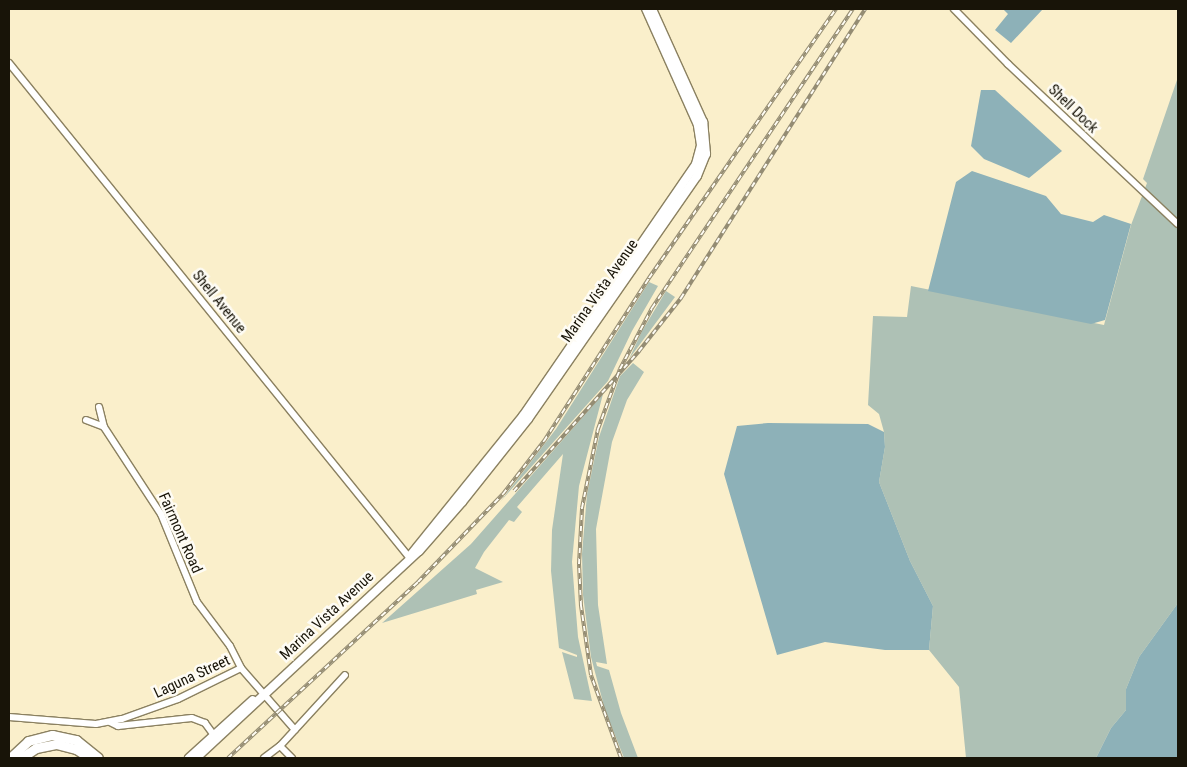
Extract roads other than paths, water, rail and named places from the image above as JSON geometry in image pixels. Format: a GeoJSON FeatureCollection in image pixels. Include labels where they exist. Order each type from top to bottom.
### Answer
{"type":"FeatureCollection","features":[{"type":"Feature","properties":{"kind":"highway"},"geometry":{"type":"LineString","coordinates":[[10,758],[28,742],[52,735],[76,740],[98,758]]}},
{"type":"Feature","properties":{"kind":"highway"},"geometry":{"type":"LineString","coordinates":[[21,758],[33,749],[48,745],[72,747],[90,758]]}},
{"type":"Feature","properties":{"kind":"main road","name":"Marina Vista Avenue"},"geometry":{"type":"LineString","coordinates":[[409,557],[523,416],[696,164],[701,145],[698,125],[646,9]]}},
{"type":"Feature","properties":{"kind":"main road","name":"Marina Vista Avenue"},"geometry":{"type":"LineString","coordinates":[[196,758],[263,694],[362,605],[434,534],[513,439],[702,166],[706,143],[703,122],[652,9]]}},
{"type":"Feature","properties":{"kind":"main road","name":"Marina Vista Avenue"},"geometry":{"type":"LineString","coordinates":[[189,758],[213,734],[263,694]]}},
{"type":"Feature","properties":{"kind":"street","name":"Shell Dock"},"geometry":{"type":"LineString","coordinates":[[954,9],[1003,59],[1178,224]]}},
{"type":"Feature","properties":{"kind":"street","name":"Shell Avenue"},"geometry":{"type":"LineString","coordinates":[[9,63],[409,557]]}},
{"type":"Feature","properties":{"kind":"street","name":"Fairmont Road"},"geometry":{"type":"LineString","coordinates":[[99,407],[104,427],[155,502],[197,602],[230,646],[241,668]]}},
{"type":"Feature","properties":{"kind":"street"},"geometry":{"type":"LineString","coordinates":[[86,420],[104,427]]}},
{"type":"Feature","properties":{"kind":"street","name":"Laguna Street"},"geometry":{"type":"LineString","coordinates":[[109,722],[187,695],[241,668],[295,730]]}},
{"type":"Feature","properties":{"kind":"street"},"geometry":{"type":"LineString","coordinates":[[264,758],[280,746],[345,675]]}},
{"type":"Feature","properties":{"kind":"street"},"geometry":{"type":"LineString","coordinates":[[9,716],[69,723],[109,722]]}},
{"type":"Feature","properties":{"kind":"street","name":"Laguna Street"},"geometry":{"type":"LineString","coordinates":[[109,722],[118,726],[192,718],[205,723],[213,734]]}},
{"type":"Feature","properties":{"kind":"street"},"geometry":{"type":"LineString","coordinates":[[280,746],[292,758]]}},
{"type":"Feature","properties":{"kind":"water"},"geometry":{"type":"Polygon","coordinates":[[[1003,9],[1043,9],[1011,43],[995,30],[1008,14],[1003,9]]]}},
{"type":"Feature","properties":{"kind":"water"},"geometry":{"type":"Polygon","coordinates":[[[981,90],[995,90],[1062,151],[1029,178],[984,159],[971,146],[981,90]]]}},
{"type":"Feature","properties":{"kind":"water"},"geometry":{"type":"Polygon","coordinates":[[[972,171],[1046,196],[1061,214],[1093,222],[1104,215],[1131,224],[1105,320],[1091,324],[928,291],[956,182],[972,171]]]}},
{"type":"Feature","properties":{"kind":"water"},"geometry":{"type":"Polygon","coordinates":[[[768,423],[868,424],[884,432],[885,447],[879,482],[910,561],[933,606],[929,650],[885,650],[825,642],[777,655],[724,474],[737,426],[768,423]]]}},
{"type":"Feature","properties":{"kind":"water"},"geometry":{"type":"Polygon","coordinates":[[[1178,603],[1178,758],[1096,758],[1111,728],[1126,710],[1126,689],[1139,657],[1178,603]]]}},
{"type":"Feature","properties":{"kind":"railway"},"geometry":{"type":"LineString","coordinates":[[228,758],[418,582],[503,494],[544,441],[649,278],[836,9]]}},
{"type":"Feature","properties":{"kind":"railway"},"geometry":{"type":"LineString","coordinates":[[621,758],[591,675],[581,606],[579,564],[582,508],[598,429],[620,369],[652,308],[853,9]]}},
{"type":"Feature","properties":{"kind":"railway"},"geometry":{"type":"LineString","coordinates":[[514,491],[639,351],[681,298],[865,9]]}}]}
